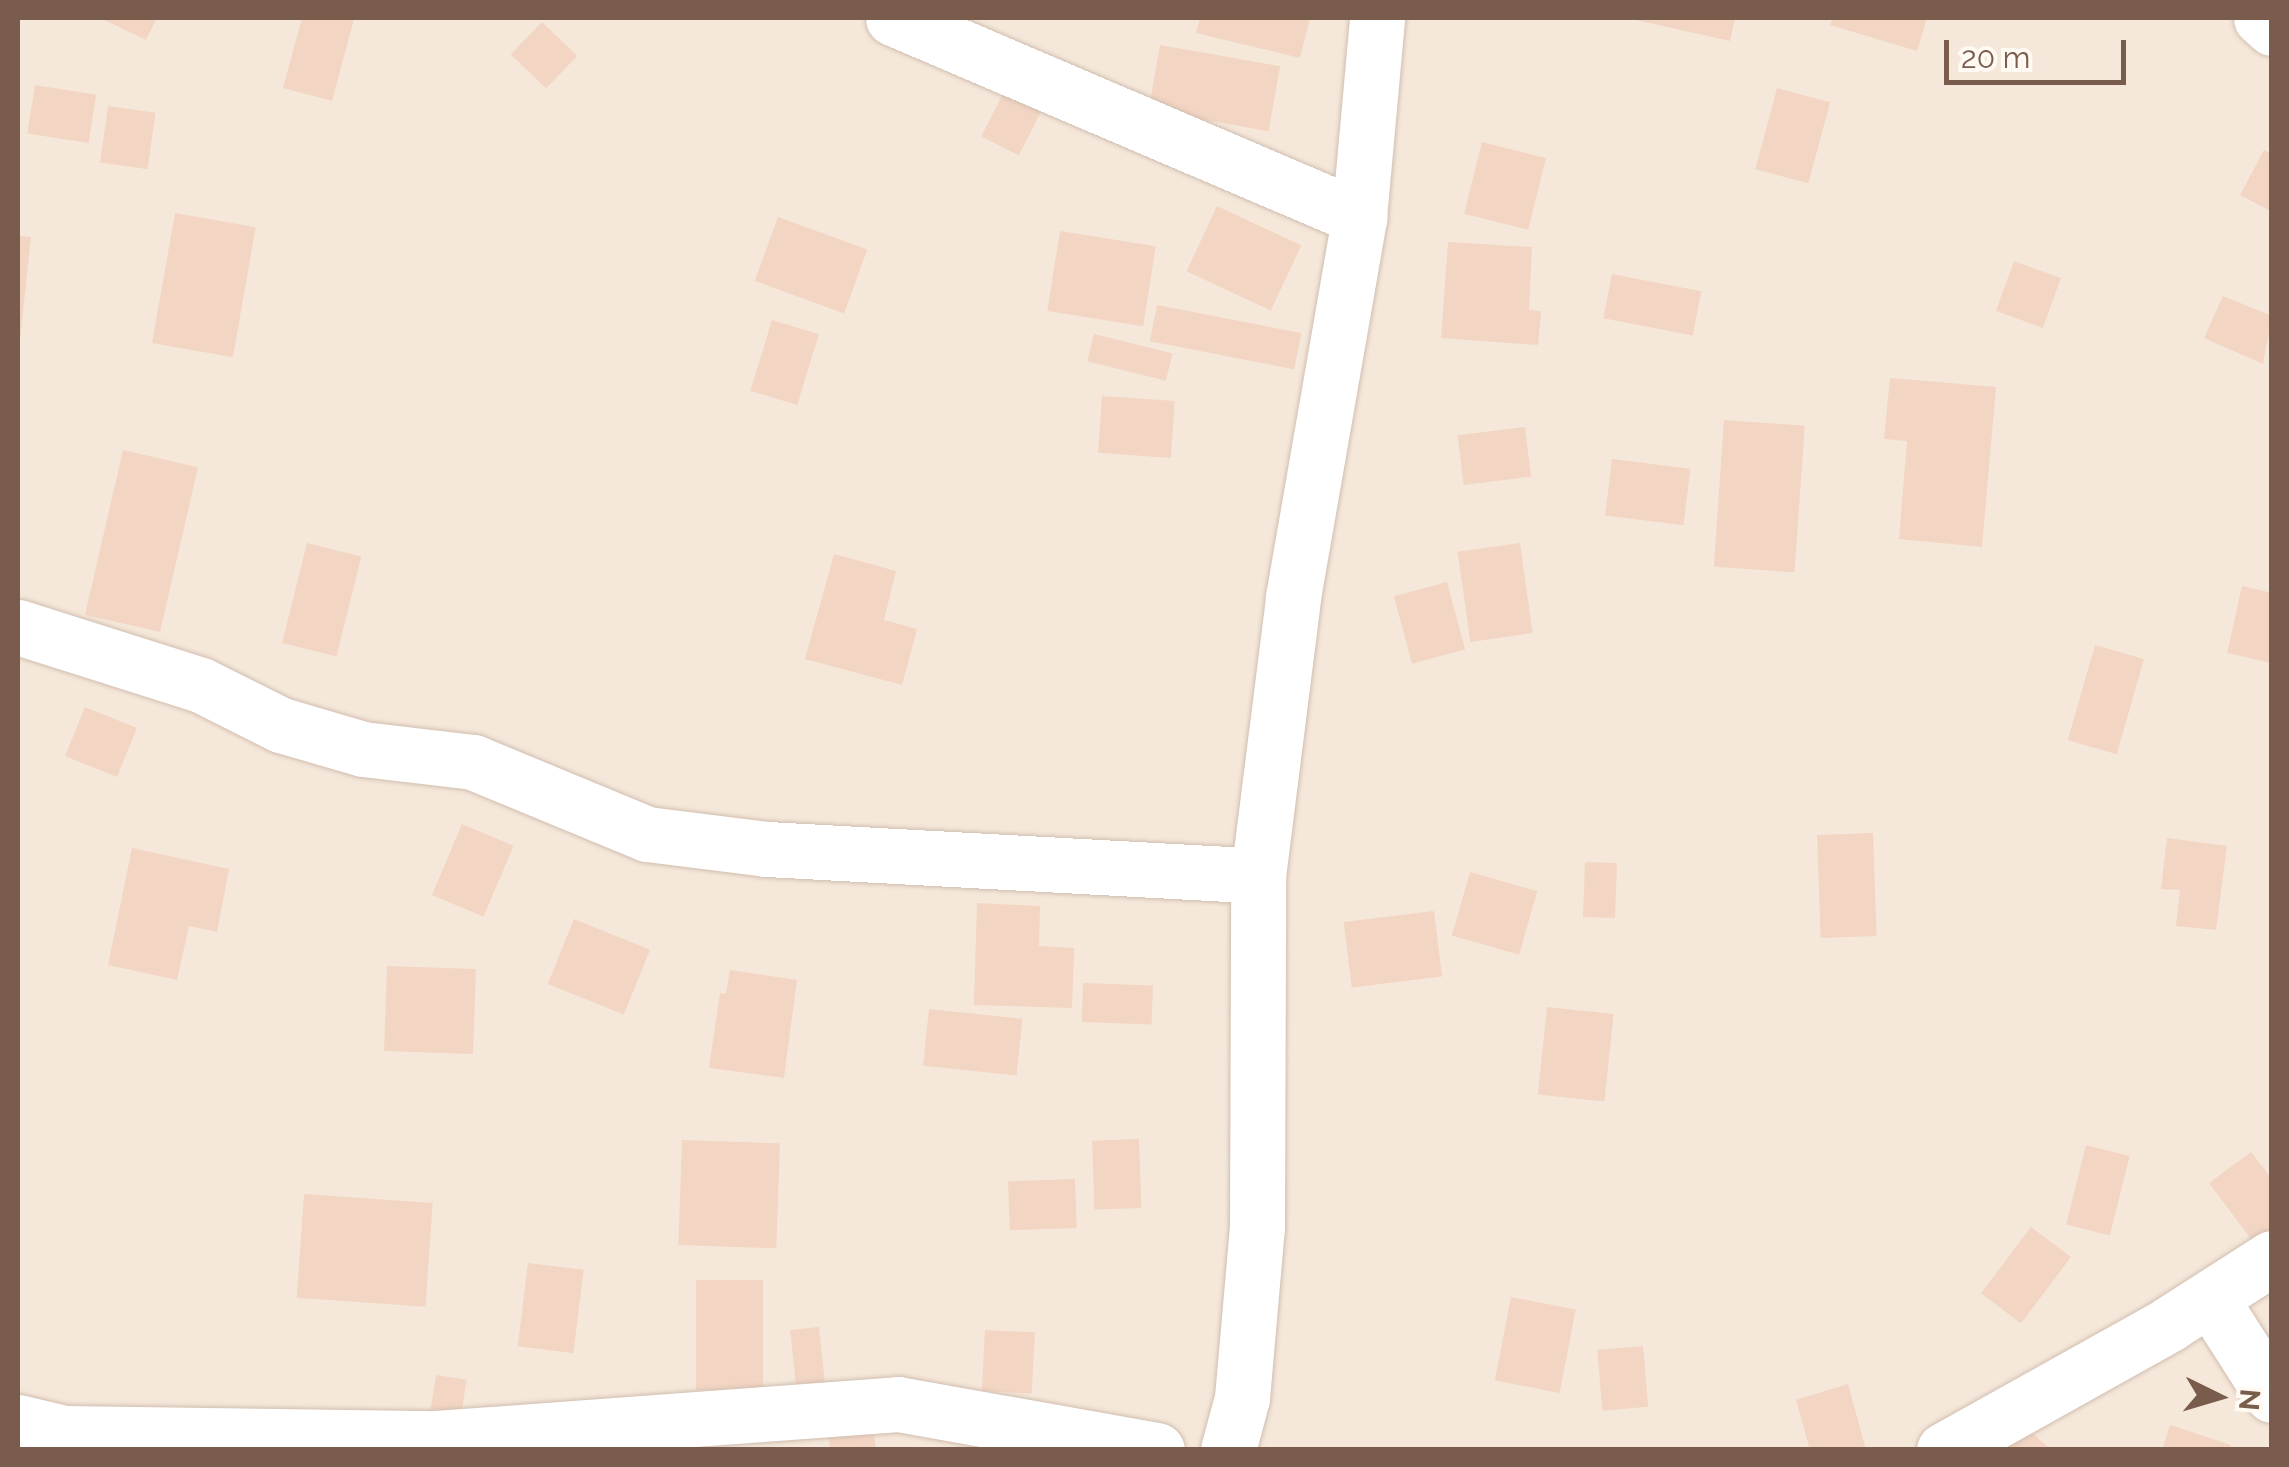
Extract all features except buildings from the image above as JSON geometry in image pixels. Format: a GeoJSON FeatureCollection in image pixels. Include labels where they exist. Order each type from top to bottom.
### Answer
{"type":"FeatureCollection","features":[{"type":"Feature","properties":{"kind":"street"},"geometry":{"type":"LineString","coordinates":[[893,18],[1359,217]]}},
{"type":"Feature","properties":{"kind":"street"},"geometry":{"type":"LineString","coordinates":[[1228,1450],[1242,1398],[1256,1228],[1258,876],[1292,598],[1359,217],[1377,18]]}},
{"type":"Feature","properties":{"kind":"street"},"geometry":{"type":"LineString","coordinates":[[2261,18],[2272,28]]}},
{"type":"Feature","properties":{"kind":"street"},"geometry":{"type":"LineString","coordinates":[[18,627],[201,685],[298,730],[363,749],[473,762],[646,834],[766,848],[1258,876]]}},
{"type":"Feature","properties":{"kind":"street"},"geometry":{"type":"LineString","coordinates":[[1944,1450],[2210,1298],[2272,1258]]}},
{"type":"Feature","properties":{"kind":"street"},"geometry":{"type":"LineString","coordinates":[[2210,1298],[2272,1395]]}},
{"type":"Feature","properties":{"kind":"street"},"geometry":{"type":"LineString","coordinates":[[18,1422],[65,1432],[436,1438],[898,1404],[1156,1450]]}},
{"type":"Feature","properties":{"kind":"shaded area"},"geometry":{"type":"Polygon","coordinates":[[[18,18],[2271,18],[2271,1449],[18,1449],[18,18]]]}}]}
